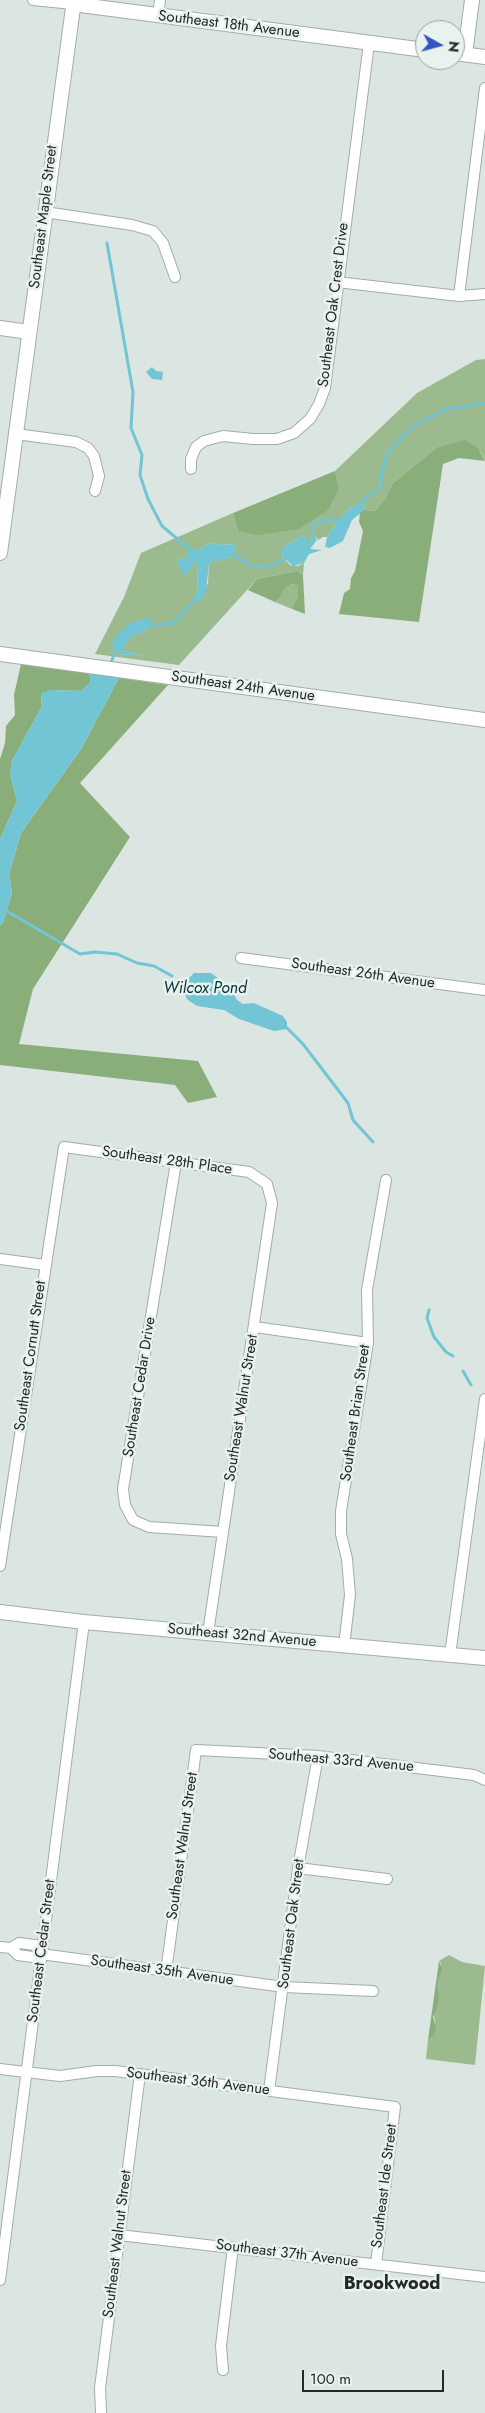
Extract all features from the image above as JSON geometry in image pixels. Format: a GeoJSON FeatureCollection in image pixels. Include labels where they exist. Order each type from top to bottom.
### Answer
{"type":"FeatureCollection","features":[{"type":"Feature","properties":{"kind":"street","name":"Southeast 18th Avenue"},"geometry":{"type":"LineString","coordinates":[[33,0],[73,2],[158,16],[415,49]]}},
{"type":"Feature","properties":{"kind":"street"},"geometry":{"type":"LineString","coordinates":[[158,16],[160,0]]}},
{"type":"Feature","properties":{"kind":"street"},"geometry":{"type":"LineString","coordinates":[[465,32],[472,0]]}},
{"type":"Feature","properties":{"kind":"street","name":"Southeast Maple Street"},"geometry":{"type":"LineString","coordinates":[[0,552],[73,2]]}},
{"type":"Feature","properties":{"kind":"street","name":"Southeast Oak Crest Drive"},"geometry":{"type":"LineString","coordinates":[[191,469],[191,459],[196,447],[204,441],[223,436],[277,439],[294,433],[310,420],[325,388],[368,42]]}},
{"type":"Feature","properties":{"kind":"street"},"geometry":{"type":"LineString","coordinates":[[465,55],[485,57]]}},
{"type":"Feature","properties":{"kind":"street"},"geometry":{"type":"LineString","coordinates":[[458,296],[485,88]]}},
{"type":"Feature","properties":{"kind":"street"},"geometry":{"type":"LineString","coordinates":[[45,212],[132,225],[152,231],[163,243],[175,277]]}},
{"type":"Feature","properties":{"kind":"street"},"geometry":{"type":"LineString","coordinates":[[337,282],[458,296],[485,294]]}},
{"type":"Feature","properties":{"kind":"street"},"geometry":{"type":"LineString","coordinates":[[0,328],[29,332]]}},
{"type":"Feature","properties":{"kind":"street"},"geometry":{"type":"LineString","coordinates":[[16,434],[76,442],[88,448],[94,456],[99,476],[95,491]]}},
{"type":"Feature","properties":{"kind":"street","name":"Southeast 24th Avenue"},"geometry":{"type":"LineString","coordinates":[[0,654],[485,720]]}},
{"type":"Feature","properties":{"kind":"street","name":"Southeast 26th Avenue"},"geometry":{"type":"LineString","coordinates":[[241,958],[485,990]]}},
{"type":"Feature","properties":{"kind":"street","name":"Southeast 28th Place"},"geometry":{"type":"LineString","coordinates":[[64,1147],[249,1172],[267,1184]]}},
{"type":"Feature","properties":{"kind":"street","name":"Southeast Cornutt Street"},"geometry":{"type":"LineString","coordinates":[[0,1566],[64,1147]]}},
{"type":"Feature","properties":{"kind":"street","name":"Southeast Cedar Drive"},"geometry":{"type":"LineString","coordinates":[[176,1162],[123,1489],[125,1505],[133,1520],[150,1526],[223,1532]]}},
{"type":"Feature","properties":{"kind":"street","name":"Southeast Brian Street"},"geometry":{"type":"LineString","coordinates":[[344,1646],[350,1595],[347,1558],[341,1534],[341,1511],[368,1343],[367,1290],[386,1180]]}},
{"type":"Feature","properties":{"kind":"street","name":"Southeast Walnut Street"},"geometry":{"type":"LineString","coordinates":[[208,1633],[272,1203],[267,1184]]}},
{"type":"Feature","properties":{"kind":"street"},"geometry":{"type":"LineString","coordinates":[[0,1259],[45,1265]]}},
{"type":"Feature","properties":{"kind":"street"},"geometry":{"type":"LineString","coordinates":[[255,1326],[368,1343]]}},
{"type":"Feature","properties":{"kind":"street"},"geometry":{"type":"LineString","coordinates":[[450,1655],[485,1399]]}},
{"type":"Feature","properties":{"kind":"street","name":"Southeast 32nd Avenue"},"geometry":{"type":"LineString","coordinates":[[0,1612],[84,1622],[485,1658]]}},
{"type":"Feature","properties":{"kind":"street","name":"Southeast Cedar Street"},"geometry":{"type":"LineString","coordinates":[[0,2280],[84,1622]]}},
{"type":"Feature","properties":{"kind":"street","name":"Southeast Walnut Street"},"geometry":{"type":"LineString","coordinates":[[166,1972],[196,1750]]}},
{"type":"Feature","properties":{"kind":"street","name":"Southeast 33rd Avenue"},"geometry":{"type":"LineString","coordinates":[[196,1750],[318,1756],[474,1775],[485,1780]]}},
{"type":"Feature","properties":{"kind":"street","name":"Southeast Oak Street"},"geometry":{"type":"LineString","coordinates":[[269,2091],[298,1868],[318,1756]]}},
{"type":"Feature","properties":{"kind":"street"},"geometry":{"type":"LineString","coordinates":[[298,1868],[387,1879]]}},
{"type":"Feature","properties":{"kind":"street","name":"Southeast 35th Avenue"},"geometry":{"type":"LineString","coordinates":[[5,1947],[18,1954],[41,1953],[284,1987],[372,1991]]}},
{"type":"Feature","properties":{"kind":"street","name":"Southeast 36th Avenue"},"geometry":{"type":"LineString","coordinates":[[0,2069],[60,2076],[97,2071],[140,2074],[395,2107]]}},
{"type":"Feature","properties":{"kind":"street","name":"Southeast Walnut Street"},"geometry":{"type":"LineString","coordinates":[[101,2413],[100,2388],[140,2074]]}},
{"type":"Feature","properties":{"kind":"street","name":"Southeast Ide Street"},"geometry":{"type":"LineString","coordinates":[[376,2264],[395,2107]]}},
{"type":"Feature","properties":{"kind":"street","name":"Southeast 37th Avenue"},"geometry":{"type":"LineString","coordinates":[[119,2235],[485,2277]]}},
{"type":"Feature","properties":{"kind":"street"},"geometry":{"type":"LineString","coordinates":[[223,2370],[220,2346],[233,2247]]}},
{"type":"Feature","properties":{"kind":"green space"},"geometry":{"type":"Polygon","coordinates":[[[485,359],[485,460],[478,448],[436,448],[392,484],[385,499],[375,511],[364,510],[365,506],[361,503],[351,507],[327,537],[318,540],[313,533],[311,541],[307,541],[302,536],[284,547],[281,555],[290,565],[298,566],[304,563],[303,575],[298,571],[257,579],[179,665],[95,654],[124,597],[141,553],[233,513],[238,531],[339,489],[335,471],[417,393],[476,360],[485,359]],[[211,543],[198,550],[188,550],[189,558],[177,559],[197,562],[198,603],[208,583],[209,563],[232,557],[235,544],[221,545],[211,543]],[[130,623],[122,649],[131,637],[149,629],[130,623]],[[121,650],[120,654],[144,656],[121,650]]]}},
{"type":"Feature","properties":{"kind":"green space"},"geometry":{"type":"Polygon","coordinates":[[[465,440],[478,448],[485,461],[459,458],[443,464],[419,622],[339,614],[344,593],[350,589],[351,578],[355,571],[363,531],[359,522],[360,512],[364,510],[375,511],[385,499],[392,484],[436,448],[465,440]]]}},
{"type":"Feature","properties":{"kind":"green space"},"geometry":{"type":"Polygon","coordinates":[[[335,471],[339,489],[328,510],[299,529],[258,535],[238,531],[233,513],[335,471]]]}},
{"type":"Feature","properties":{"kind":"green space"},"geometry":{"type":"Polygon","coordinates":[[[298,571],[303,575],[305,614],[292,609],[298,596],[298,586],[293,584],[285,587],[280,598],[275,602],[248,590],[257,579],[298,571]]]}},
{"type":"Feature","properties":{"kind":"green space"},"geometry":{"type":"Polygon","coordinates":[[[293,584],[298,586],[298,596],[292,609],[275,602],[280,598],[284,587],[293,584]]]}},
{"type":"Feature","properties":{"kind":"green space"},"geometry":{"type":"Polygon","coordinates":[[[21,664],[88,671],[91,682],[81,691],[52,690],[41,694],[42,706],[12,761],[10,774],[17,801],[0,839],[0,759],[5,743],[6,726],[15,715],[14,695],[21,664]]]}},
{"type":"Feature","properties":{"kind":"green space"},"geometry":{"type":"Polygon","coordinates":[[[119,678],[168,685],[80,783],[130,837],[33,989],[19,1044],[198,1061],[217,1097],[188,1103],[175,1085],[0,1065],[0,925],[3,923],[12,893],[9,874],[21,833],[81,749],[119,678]]]}},
{"type":"Feature","properties":{"kind":"green space"},"geometry":{"type":"Polygon","coordinates":[[[449,1955],[462,1962],[485,1966],[475,2065],[426,2059],[428,2040],[433,2037],[434,2015],[439,1994],[438,1980],[441,1963],[439,1961],[449,1955]]]}},
{"type":"Feature","properties":{"kind":"green space"},"geometry":{"type":"Polygon","coordinates":[[[439,1961],[442,1969],[438,1980],[437,2008],[433,2017],[436,2028],[433,2037],[428,2040],[439,1961]]]}},
{"type":"Feature","properties":{"kind":"water"},"geometry":{"type":"Polygon","coordinates":[[[152,367],[156,371],[163,372],[162,380],[152,379],[146,372],[152,367]]]}},
{"type":"Feature","properties":{"kind":"water"},"geometry":{"type":"Polygon","coordinates":[[[361,503],[365,506],[364,510],[352,520],[343,541],[330,548],[325,547],[327,537],[338,521],[351,507],[361,503]]]}},
{"type":"Feature","properties":{"kind":"water"},"geometry":{"type":"Polygon","coordinates":[[[313,533],[317,540],[310,549],[322,550],[309,554],[304,563],[293,566],[281,555],[280,552],[284,547],[302,536],[305,536],[307,541],[311,541],[313,533]]]}},
{"type":"Feature","properties":{"kind":"water"},"geometry":{"type":"Polygon","coordinates":[[[211,543],[221,545],[236,544],[232,557],[209,563],[206,592],[198,604],[197,562],[191,562],[194,565],[184,576],[176,559],[188,558],[187,550],[198,550],[211,543]]]}},
{"type":"Feature","properties":{"kind":"water"},"geometry":{"type":"Polygon","coordinates":[[[152,617],[149,629],[131,637],[122,650],[147,657],[120,654],[111,646],[116,636],[130,623],[152,617]]]}},
{"type":"Feature","properties":{"kind":"water"},"geometry":{"type":"Polygon","coordinates":[[[88,671],[119,678],[81,749],[21,833],[9,874],[12,893],[3,923],[0,925],[0,839],[17,801],[10,774],[12,761],[42,706],[41,693],[52,690],[81,691],[91,682],[88,671]]]}},
{"type":"Feature","properties":{"kind":"water","name":"Wilcox Pond"},"geometry":{"type":"Polygon","coordinates":[[[194,973],[211,973],[230,987],[237,1000],[243,1004],[254,1003],[283,1016],[287,1022],[287,1029],[274,1031],[239,1019],[224,1010],[197,1006],[188,1000],[183,992],[183,984],[194,973]]]}},
{"type":"Feature","properties":{"kind":"waterway"},"geometry":{"type":"LineString","coordinates":[[107,243],[133,392],[131,428],[142,455],[140,475],[148,499],[162,526],[192,551]]}},
{"type":"Feature","properties":{"kind":"waterway"},"geometry":{"type":"LineString","coordinates":[[360,505],[364,499],[380,488],[382,471],[388,452],[412,427],[444,410],[485,403]]}},
{"type":"Feature","properties":{"kind":"waterway"},"geometry":{"type":"LineString","coordinates":[[313,536],[312,524],[332,519],[341,520]]}},
{"type":"Feature","properties":{"kind":"waterway"},"geometry":{"type":"LineString","coordinates":[[230,553],[252,566],[267,567],[287,558]]}},
{"type":"Feature","properties":{"kind":"waterway"},"geometry":{"type":"LineString","coordinates":[[147,625],[174,623],[196,598],[199,590]]}},
{"type":"Feature","properties":{"kind":"waterway"},"geometry":{"type":"LineString","coordinates":[[110,665],[117,647]]}},
{"type":"Feature","properties":{"kind":"waterway"},"geometry":{"type":"LineString","coordinates":[[0,907],[80,954],[95,952],[117,954],[137,963],[154,966],[172,976]]}},
{"type":"Feature","properties":{"kind":"waterway"},"geometry":{"type":"LineString","coordinates":[[285,1026],[303,1044],[348,1103],[353,1120],[373,1142]]}},
{"type":"Feature","properties":{"kind":"waterway"},"geometry":{"type":"LineString","coordinates":[[429,1310],[427,1318],[434,1337],[446,1352],[453,1356]]}},
{"type":"Feature","properties":{"kind":"waterway"},"geometry":{"type":"LineString","coordinates":[[463,1371],[471,1385]]}},
{"type":"Feature","properties":{"kind":"district","name":"Brookwood"},"geometry":{"type":"Point","coordinates":[392,2285]}}]}
